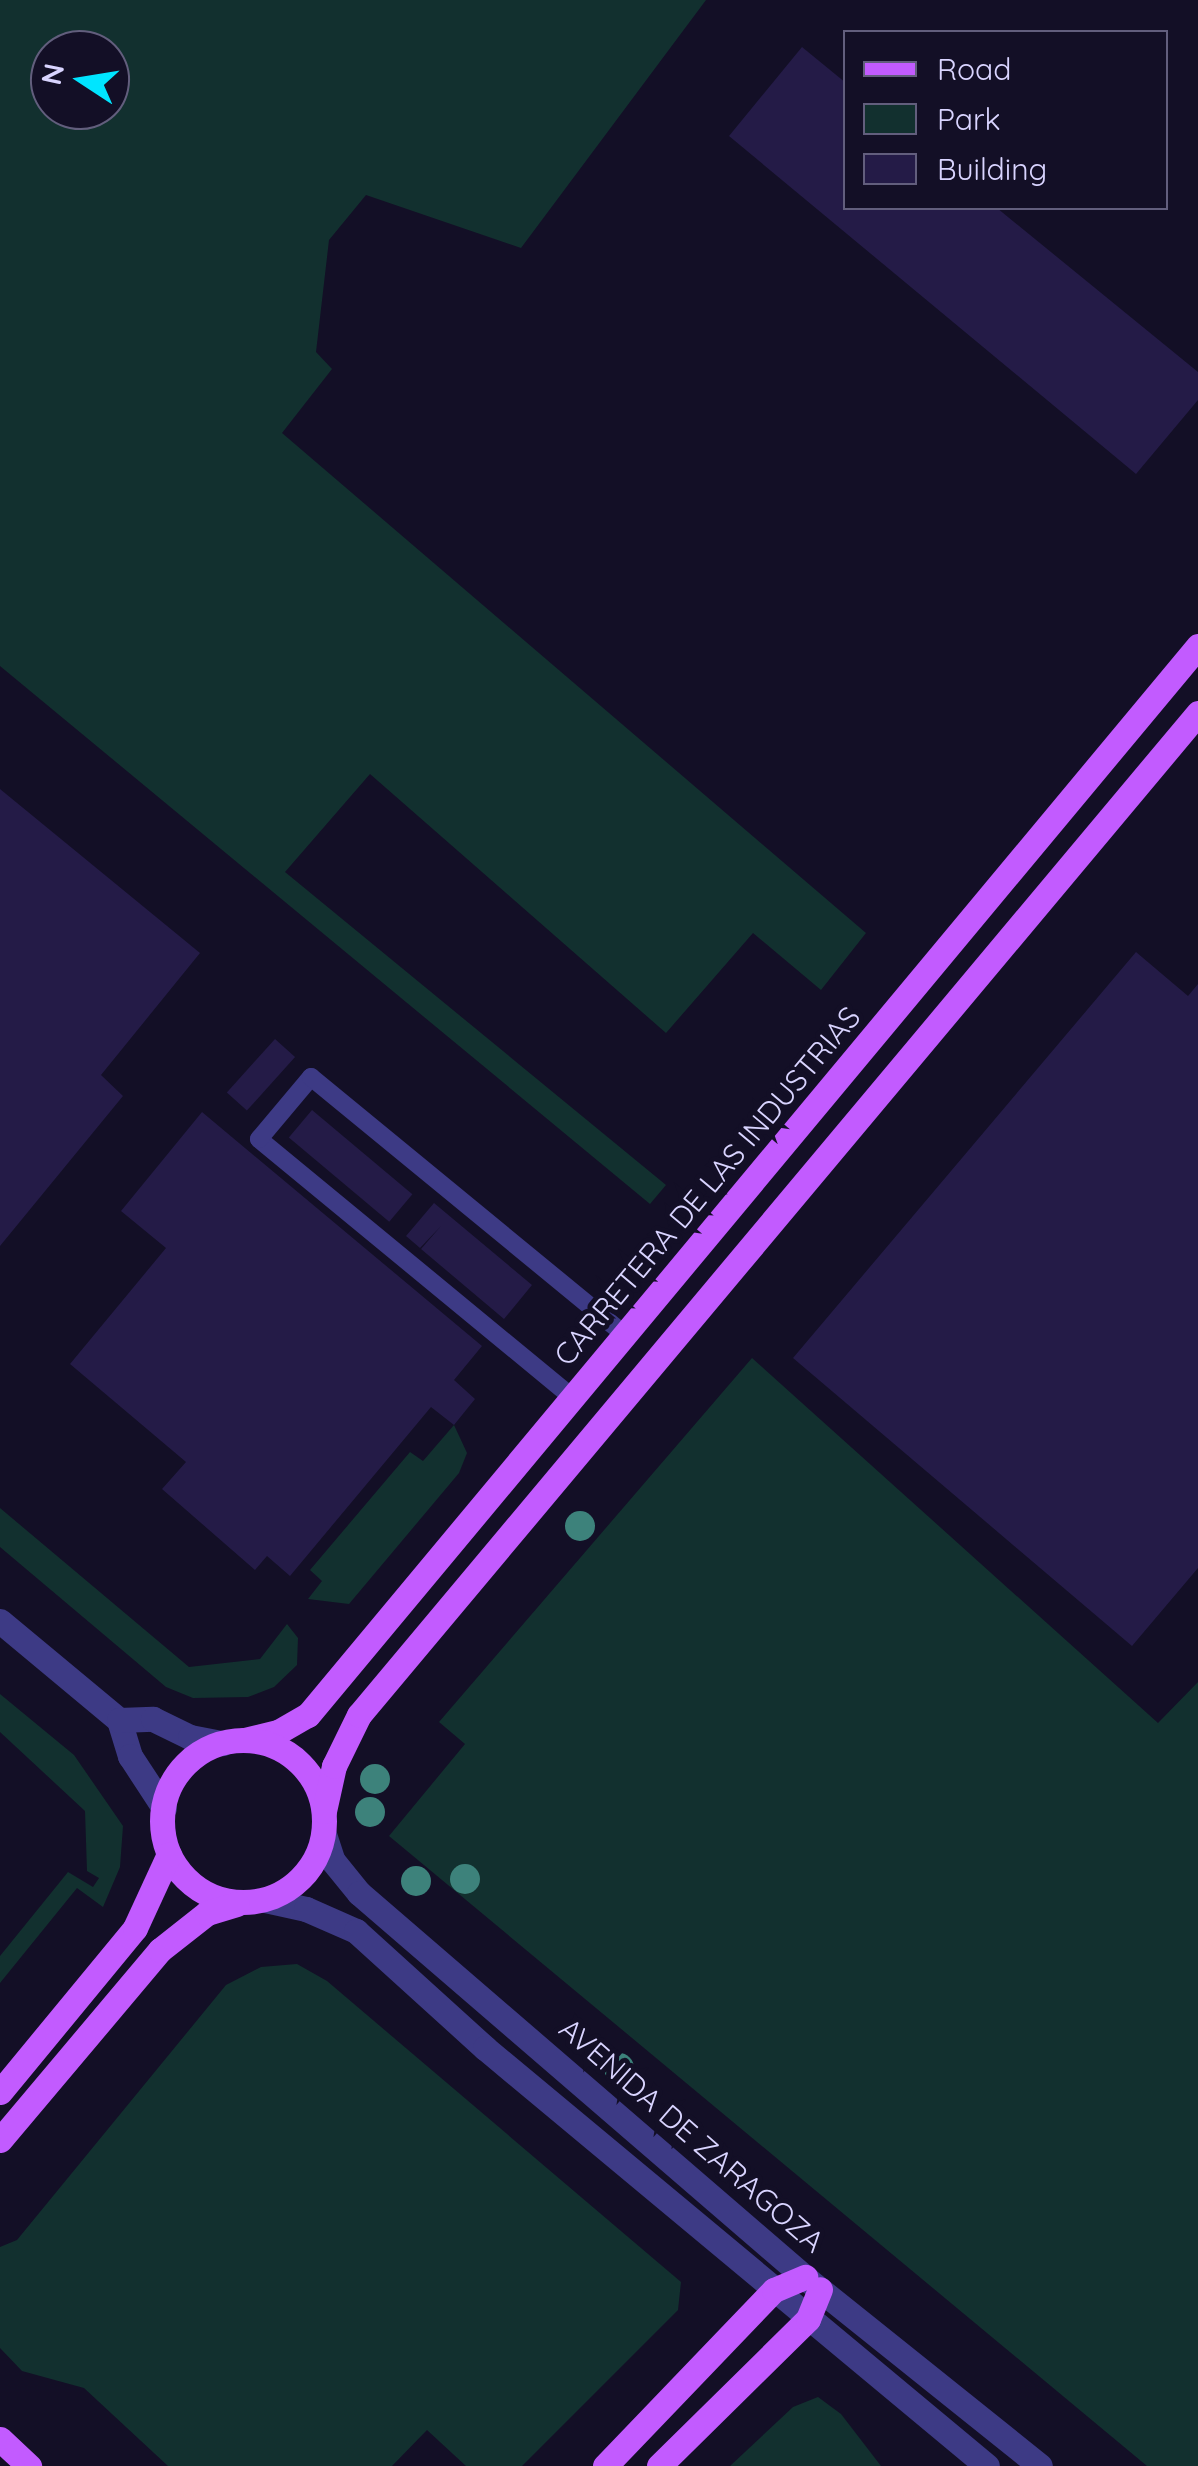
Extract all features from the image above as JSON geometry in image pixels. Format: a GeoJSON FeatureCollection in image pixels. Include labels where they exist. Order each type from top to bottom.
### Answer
{"type":"FeatureCollection","features":[{"type":"Feature","properties":{"kind":"main road","name":"CARRETERA DE LAS INDUSTRIAS"},"geometry":{"type":"LineString","coordinates":[[233,1741],[278,1732],[308,1714],[1198,646]]}},
{"type":"Feature","properties":{"kind":"main road"},"geometry":{"type":"LineString","coordinates":[[0,2140],[160,1950],[207,1913],[253,1901],[304,1875],[324,1822],[334,1766],[360,1715],[1198,713]]}},
{"type":"Feature","properties":{"kind":"main road"},"geometry":{"type":"LineString","coordinates":[[253,1901],[198,1888],[170,1854],[164,1808],[183,1767],[233,1741],[268,1744],[305,1768],[324,1822]]}},
{"type":"Feature","properties":{"kind":"main road"},"geometry":{"type":"LineString","coordinates":[[0,2092],[135,1928],[170,1854]]}},
{"type":"Feature","properties":{"kind":"main road"},"geometry":{"type":"LineString","coordinates":[[605,2466],[774,2290],[813,2283],[808,2318],[660,2466]]}},
{"type":"Feature","properties":{"kind":"main road"},"geometry":{"type":"LineString","coordinates":[[0,2438],[29,2466]]}},
{"type":"Feature","properties":{"kind":"street"},"geometry":{"type":"LineString","coordinates":[[0,1621],[119,1720],[130,1756],[164,1808]]}},
{"type":"Feature","properties":{"kind":"street"},"geometry":{"type":"LineString","coordinates":[[119,1720],[152,1719],[190,1737],[233,1741]]}},
{"type":"Feature","properties":{"kind":"street","name":"AVENIDA DE ZARAGOZA"},"geometry":{"type":"LineString","coordinates":[[324,1822],[334,1861],[360,1893],[813,2283],[1040,2466]]}},
{"type":"Feature","properties":{"kind":"street"},"geometry":{"type":"LineString","coordinates":[[253,1901],[306,1908],[356,1931],[774,2290],[987,2466]]}},
{"type":"Feature","properties":{"kind":"lane"},"geometry":{"type":"LineString","coordinates":[[573,1398],[259,1139],[300,1089],[311,1076],[625,1335]]}},
{"type":"Feature","properties":{"kind":"green space"},"geometry":{"type":"Polygon","coordinates":[[[0,0],[706,0],[521,248],[366,195],[329,240],[316,352],[332,369],[282,433],[866,933],[821,990],[753,933],[666,1033],[370,774],[285,872],[666,1185],[650,1204],[0,666],[0,0]]]}},
{"type":"Feature","properties":{"kind":"green space"},"geometry":{"type":"Polygon","coordinates":[[[752,1358],[1158,1723],[1198,1682],[1198,2466],[1147,2466],[389,1836],[465,1744],[439,1722],[752,1358]]]}},
{"type":"Feature","properties":{"kind":"green space"},"geometry":{"type":"Polygon","coordinates":[[[454,1425],[467,1453],[459,1473],[349,1604],[308,1599],[322,1581],[310,1570],[410,1452],[423,1461],[454,1425]]]}},
{"type":"Feature","properties":{"kind":"green space"},"geometry":{"type":"Polygon","coordinates":[[[0,1508],[189,1667],[260,1659],[287,1624],[298,1638],[297,1665],[274,1687],[248,1697],[193,1698],[166,1687],[0,1547],[0,1508]]]}},
{"type":"Feature","properties":{"kind":"green space"},"geometry":{"type":"Polygon","coordinates":[[[0,1694],[74,1755],[123,1826],[120,1867],[103,1907],[77,1888],[0,1983],[0,1956],[68,1872],[93,1887],[99,1878],[87,1871],[85,1811],[0,1732],[0,1694]]]}},
{"type":"Feature","properties":{"kind":"green space"},"geometry":{"type":"Polygon","coordinates":[[[297,1964],[327,1981],[681,2282],[678,2310],[522,2466],[466,2466],[427,2430],[392,2466],[168,2466],[84,2388],[22,2371],[0,2348],[0,2247],[17,2240],[226,1985],[261,1967],[297,1964]]]}},
{"type":"Feature","properties":{"kind":"green space"},"geometry":{"type":"Polygon","coordinates":[[[818,2397],[841,2414],[881,2466],[730,2466],[793,2407],[818,2397]]]}},
{"type":"Feature","properties":{"kind":"building"},"geometry":{"type":"Polygon","coordinates":[[[802,47],[843,81],[843,210],[999,210],[1198,372],[1198,400],[1136,474],[729,136],[802,47]]]}},
{"type":"Feature","properties":{"kind":"building"},"geometry":{"type":"Polygon","coordinates":[[[0,789],[200,953],[101,1075],[123,1096],[0,1246],[0,789]]]}},
{"type":"Feature","properties":{"kind":"building"},"geometry":{"type":"Polygon","coordinates":[[[1136,952],[1188,996],[1198,984],[1198,1568],[1132,1646],[793,1358],[1136,952]]]}},
{"type":"Feature","properties":{"kind":"building"},"geometry":{"type":"Polygon","coordinates":[[[275,1039],[295,1057],[247,1111],[227,1093],[275,1039]]]}},
{"type":"Feature","properties":{"kind":"building"},"geometry":{"type":"Polygon","coordinates":[[[312,1110],[412,1194],[389,1222],[289,1138],[312,1110]]]}},
{"type":"Feature","properties":{"kind":"building"},"geometry":{"type":"Polygon","coordinates":[[[202,1112],[482,1346],[454,1380],[475,1399],[454,1425],[431,1407],[290,1576],[267,1556],[255,1570],[162,1489],[186,1462],[70,1364],[166,1248],[121,1211],[202,1112]]]}},
{"type":"Feature","properties":{"kind":"building"},"geometry":{"type":"Polygon","coordinates":[[[434,1203],[532,1285],[504,1319],[421,1249],[441,1226],[420,1248],[406,1236],[434,1203]]]}}]}
